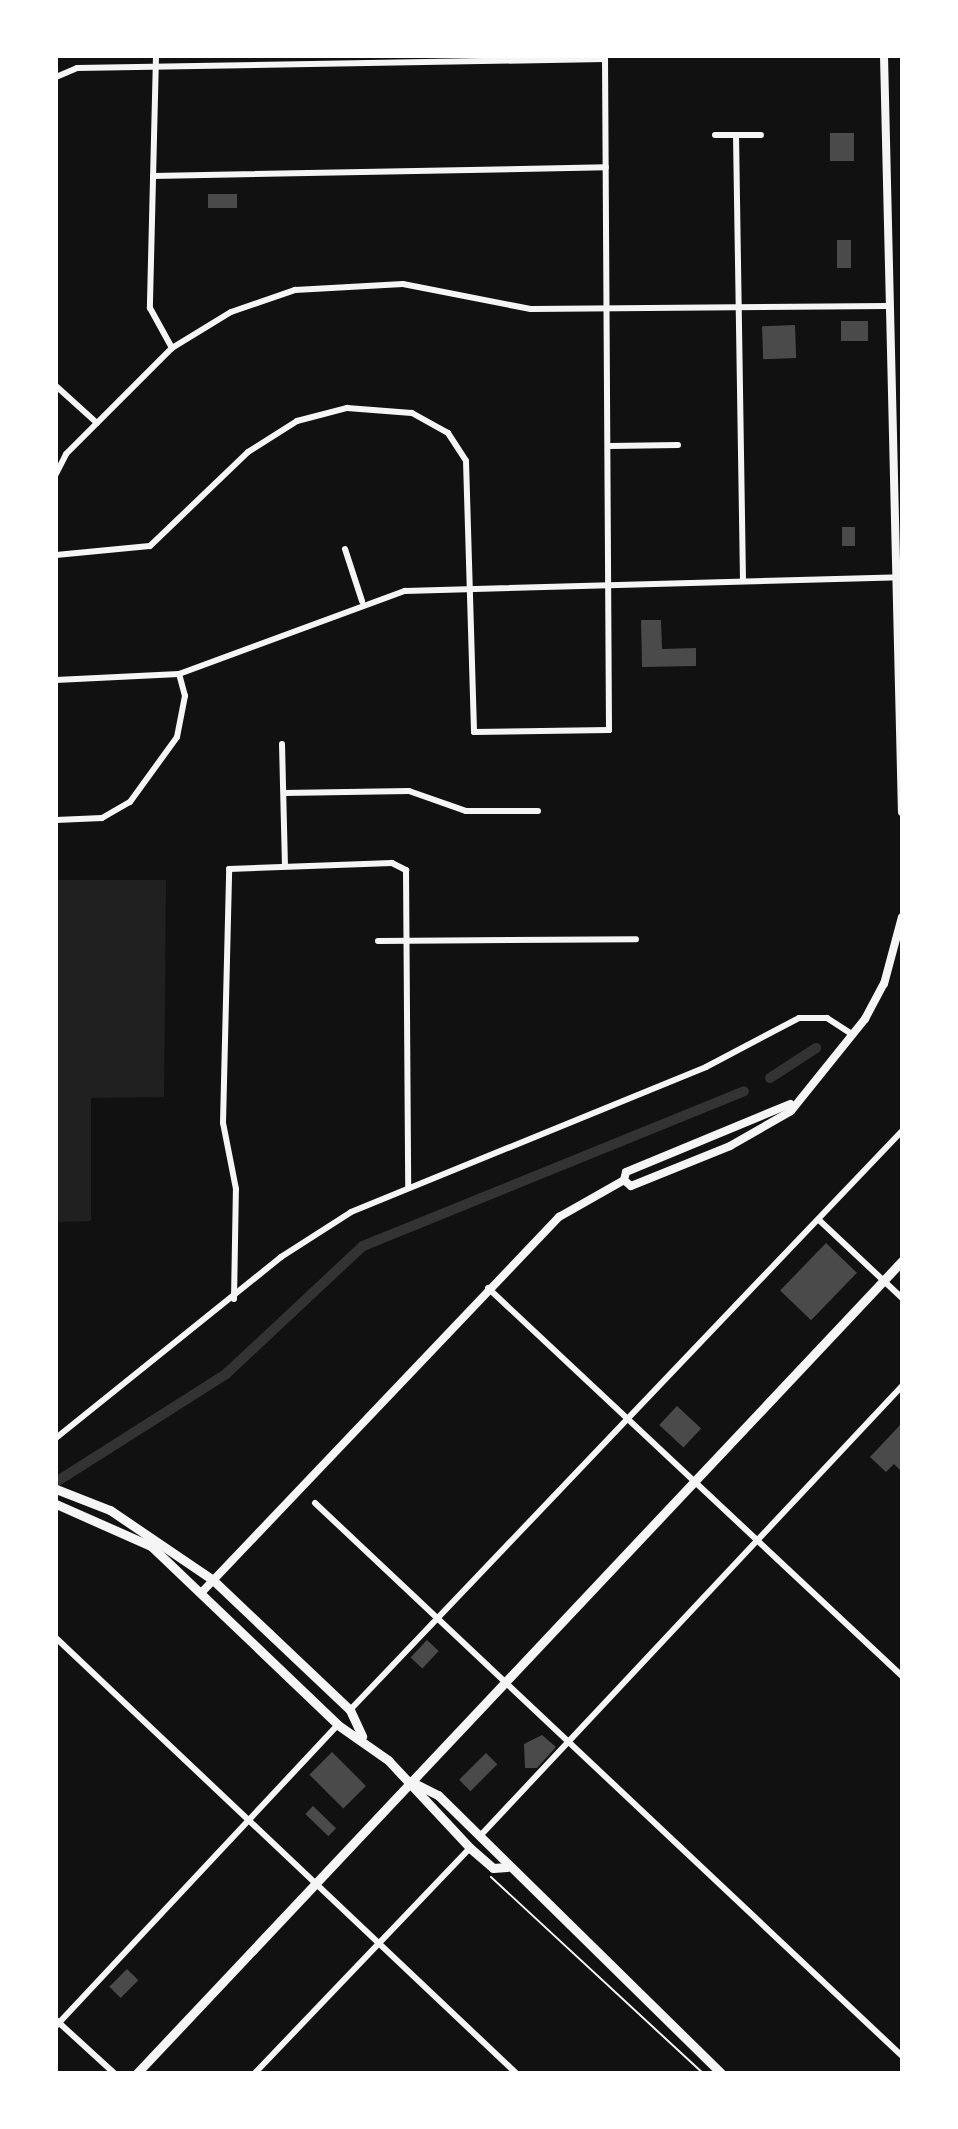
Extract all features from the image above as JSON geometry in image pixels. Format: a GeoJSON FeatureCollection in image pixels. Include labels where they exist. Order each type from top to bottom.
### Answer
{"type":"FeatureCollection","features":[{"type":"Feature","properties":{"kind":"main road"},"geometry":{"type":"LineString","coordinates":[[884,56],[892,577],[902,812]]}},
{"type":"Feature","properties":{"kind":"main road"},"geometry":{"type":"LineString","coordinates":[[202,1592],[488,1288],[559,1217],[624,1180],[626,1172],[790,1104],[853,1035],[884,984],[902,917]]}},
{"type":"Feature","properties":{"kind":"main road"},"geometry":{"type":"LineString","coordinates":[[624,1180],[631,1186],[730,1146],[791,1111],[790,1104]]}},
{"type":"Feature","properties":{"kind":"main road"},"geometry":{"type":"LineString","coordinates":[[137,2073],[902,1261]]}},
{"type":"Feature","properties":{"kind":"main road"},"geometry":{"type":"LineString","coordinates":[[56,1489],[77,1496],[165,1543],[213,1580],[350,1710],[362,1736]]}},
{"type":"Feature","properties":{"kind":"main road"},"geometry":{"type":"LineString","coordinates":[[56,1504],[74,1509],[151,1546],[338,1725],[362,1736],[410,1781],[415,1796],[470,1848],[493,1868],[507,1867]]}},
{"type":"Feature","properties":{"kind":"main road"},"geometry":{"type":"LineString","coordinates":[[410,1781],[426,1785],[721,2073]]}},
{"type":"Feature","properties":{"kind":"street"},"geometry":{"type":"LineString","coordinates":[[156,56],[150,308],[172,348]]}},
{"type":"Feature","properties":{"kind":"street"},"geometry":{"type":"LineString","coordinates":[[56,77],[77,68],[605,58],[611,582],[609,730],[474,732],[468,479],[458,446],[434,423],[370,407],[320,413],[279,430],[150,546],[56,555]]}},
{"type":"Feature","properties":{"kind":"street"},"geometry":{"type":"LineString","coordinates":[[715,135],[761,135]]}},
{"type":"Feature","properties":{"kind":"street"},"geometry":{"type":"LineString","coordinates":[[736,135],[743,580]]}},
{"type":"Feature","properties":{"kind":"street"},"geometry":{"type":"LineString","coordinates":[[153,176],[606,167]]}},
{"type":"Feature","properties":{"kind":"street"},"geometry":{"type":"LineString","coordinates":[[56,474],[97,423],[172,348],[257,301],[326,284],[403,284],[503,308],[738,310],[887,306]]}},
{"type":"Feature","properties":{"kind":"street"},"geometry":{"type":"LineString","coordinates":[[56,386],[97,423]]}},
{"type":"Feature","properties":{"kind":"street"},"geometry":{"type":"LineString","coordinates":[[610,446],[678,445]]}},
{"type":"Feature","properties":{"kind":"street"},"geometry":{"type":"LineString","coordinates":[[345,549],[362,601]]}},
{"type":"Feature","properties":{"kind":"street"},"geometry":{"type":"LineString","coordinates":[[56,680],[179,674],[362,601],[469,584],[892,577]]}},
{"type":"Feature","properties":{"kind":"street"},"geometry":{"type":"LineString","coordinates":[[56,820],[102,818],[130,802],[177,737],[185,696],[179,674]]}},
{"type":"Feature","properties":{"kind":"street"},"geometry":{"type":"LineString","coordinates":[[282,744],[285,864]]}},
{"type":"Feature","properties":{"kind":"street"},"geometry":{"type":"LineString","coordinates":[[284,793],[409,791],[466,811],[538,811]]}},
{"type":"Feature","properties":{"kind":"street"},"geometry":{"type":"LineString","coordinates":[[234,1299],[236,1189],[223,1123],[229,869],[285,864],[403,866],[408,1187]]}},
{"type":"Feature","properties":{"kind":"street"},"geometry":{"type":"LineString","coordinates":[[378,941],[636,939]]}},
{"type":"Feature","properties":{"kind":"street"},"geometry":{"type":"LineString","coordinates":[[56,1438],[322,1228],[408,1187],[706,1067],[799,1018],[827,1018],[853,1035]]}},
{"type":"Feature","properties":{"kind":"street"},"geometry":{"type":"LineString","coordinates":[[350,1710],[902,1131]]}},
{"type":"Feature","properties":{"kind":"street"},"geometry":{"type":"LineString","coordinates":[[819,1220],[902,1298]]}},
{"type":"Feature","properties":{"kind":"street"},"geometry":{"type":"LineString","coordinates":[[488,1288],[902,1676]]}},
{"type":"Feature","properties":{"kind":"street"},"geometry":{"type":"LineString","coordinates":[[480,1836],[902,1386]]}},
{"type":"Feature","properties":{"kind":"street"},"geometry":{"type":"LineString","coordinates":[[315,1503],[902,2056]]}},
{"type":"Feature","properties":{"kind":"street"},"geometry":{"type":"LineString","coordinates":[[56,1638],[516,2073]]}},
{"type":"Feature","properties":{"kind":"street"},"geometry":{"type":"LineString","coordinates":[[114,2073],[57,2023],[338,1725]]}},
{"type":"Feature","properties":{"kind":"street"},"geometry":{"type":"LineString","coordinates":[[255,2073],[470,1848]]}},
{"type":"Feature","properties":{"kind":"path"},"geometry":{"type":"LineString","coordinates":[[481,1869],[703,2073]]}},
{"type":"Feature","properties":{"kind":"shaded area"},"geometry":{"type":"Polygon","coordinates":[[[56,880],[166,880],[164,1097],[91,1098],[91,1221],[56,1222],[56,880]]]}},
{"type":"Feature","properties":{"kind":"building"},"geometry":{"type":"Polygon","coordinates":[[[830,133],[854,133],[854,161],[830,161],[830,133]]]}},
{"type":"Feature","properties":{"kind":"building"},"geometry":{"type":"Polygon","coordinates":[[[208,194],[237,194],[237,208],[208,208],[208,194]]]}},
{"type":"Feature","properties":{"kind":"building"},"geometry":{"type":"Polygon","coordinates":[[[837,240],[851,240],[851,268],[837,268],[837,240]]]}},
{"type":"Feature","properties":{"kind":"building"},"geometry":{"type":"Polygon","coordinates":[[[841,321],[868,321],[868,341],[841,341],[841,321]]]}},
{"type":"Feature","properties":{"kind":"building"},"geometry":{"type":"Polygon","coordinates":[[[795,325],[796,358],[763,359],[762,326],[795,325]]]}},
{"type":"Feature","properties":{"kind":"building"},"geometry":{"type":"Polygon","coordinates":[[[842,527],[855,527],[855,546],[842,546],[842,527]]]}},
{"type":"Feature","properties":{"kind":"building"},"geometry":{"type":"Polygon","coordinates":[[[641,620],[661,620],[662,649],[696,648],[696,666],[642,667],[641,620]]]}},
{"type":"Feature","properties":{"kind":"building"},"geometry":{"type":"Polygon","coordinates":[[[826,1243],[857,1273],[811,1320],[780,1290],[826,1243]]]}},
{"type":"Feature","properties":{"kind":"building"},"geometry":{"type":"Polygon","coordinates":[[[677,1406],[701,1429],[683,1448],[659,1425],[677,1406]]]}},
{"type":"Feature","properties":{"kind":"building"},"geometry":{"type":"Polygon","coordinates":[[[902,1423],[902,1472],[894,1464],[886,1472],[870,1457],[902,1423]]]}},
{"type":"Feature","properties":{"kind":"building"},"geometry":{"type":"Polygon","coordinates":[[[427,1640],[439,1651],[422,1668],[411,1658],[427,1640]]]}},
{"type":"Feature","properties":{"kind":"building"},"geometry":{"type":"Polygon","coordinates":[[[542,1735],[556,1747],[537,1768],[525,1768],[524,1744],[542,1735]]]}},
{"type":"Feature","properties":{"kind":"building"},"geometry":{"type":"Polygon","coordinates":[[[332,1752],[366,1786],[343,1809],[309,1775],[332,1752]]]}},
{"type":"Feature","properties":{"kind":"building"},"geometry":{"type":"Polygon","coordinates":[[[486,1753],[497,1764],[470,1791],[459,1780],[486,1753]]]}},
{"type":"Feature","properties":{"kind":"building"},"geometry":{"type":"Polygon","coordinates":[[[313,1806],[336,1828],[328,1836],[305,1814],[313,1806]]]}},
{"type":"Feature","properties":{"kind":"building"},"geometry":{"type":"Polygon","coordinates":[[[127,1969],[138,1980],[121,1998],[109,1987],[127,1969]]]}},
{"type":"Feature","properties":{"kind":"waterway"},"geometry":{"type":"LineString","coordinates":[[770,1078],[816,1048]]}},
{"type":"Feature","properties":{"kind":"waterway"},"geometry":{"type":"LineString","coordinates":[[56,1482],[226,1374],[363,1246],[744,1091]]}}]}
